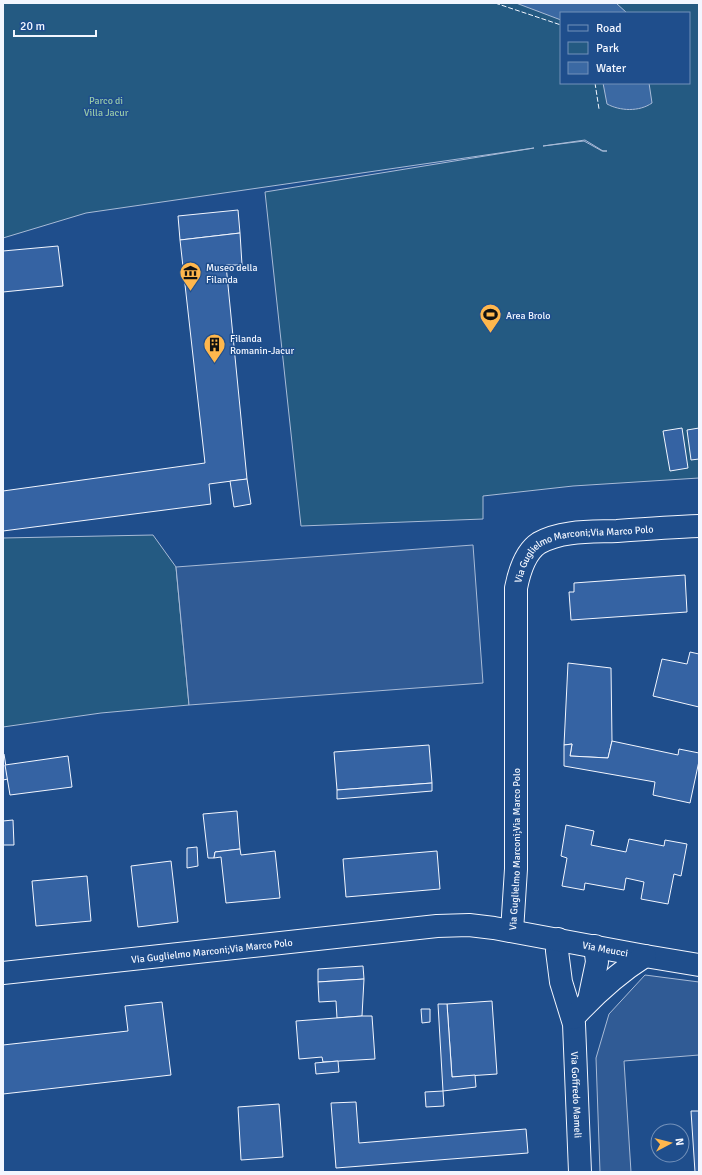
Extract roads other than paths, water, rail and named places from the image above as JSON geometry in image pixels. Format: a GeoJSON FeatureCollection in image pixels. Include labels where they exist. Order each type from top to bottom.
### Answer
{"type":"FeatureCollection","features":[{"type":"Feature","properties":{"kind":"street","name":"Via Guglielmo Marconi;Via Marco Polo"},"geometry":{"type":"LineString","coordinates":[[3,973],[437,926],[469,926],[512,931],[516,869],[516,588],[519,573],[528,556],[538,544],[554,537],[575,533],[699,526]]}},
{"type":"Feature","properties":{"kind":"street","name":"Via Meucci"},"geometry":{"type":"LineString","coordinates":[[512,931],[645,956],[699,964]]}},
{"type":"Feature","properties":{"kind":"street","name":"Via Goffredo Mameli"},"geometry":{"type":"LineString","coordinates":[[558,939],[557,951],[560,982],[573,1018],[580,1172]]}},
{"type":"Feature","properties":{"kind":"street"},"geometry":{"type":"LineString","coordinates":[[589,1000],[596,962],[595,946]]}},
{"type":"Feature","properties":{"kind":"street"},"geometry":{"type":"LineString","coordinates":[[573,1018],[589,1000],[628,967],[645,956]]}},
{"type":"Feature","properties":{"kind":"water"},"geometry":{"type":"Polygon","coordinates":[[[516,3],[616,3],[626,12],[560,12],[560,20],[516,3]]]}},
{"type":"Feature","properties":{"kind":"water"},"geometry":{"type":"Polygon","coordinates":[[[603,84],[649,84],[652,103],[647,106],[630,110],[607,104],[603,84]]]}},
{"type":"Feature","properties":{"kind":"place","name":"Museo della Filanda"},"geometry":{"type":"Point","coordinates":[191,292]}},
{"type":"Feature","properties":{"kind":"place","name":"Area Brolo"},"geometry":{"type":"Point","coordinates":[490,334]}},
{"type":"Feature","properties":{"kind":"place","name":"Filanda Romanin-Jacur"},"geometry":{"type":"Point","coordinates":[215,364]}},
{"type":"Feature","properties":{"kind":"park label","name":"Parco di Villa Jacur"},"geometry":{"type":"Point","coordinates":[106,106]}}]}
